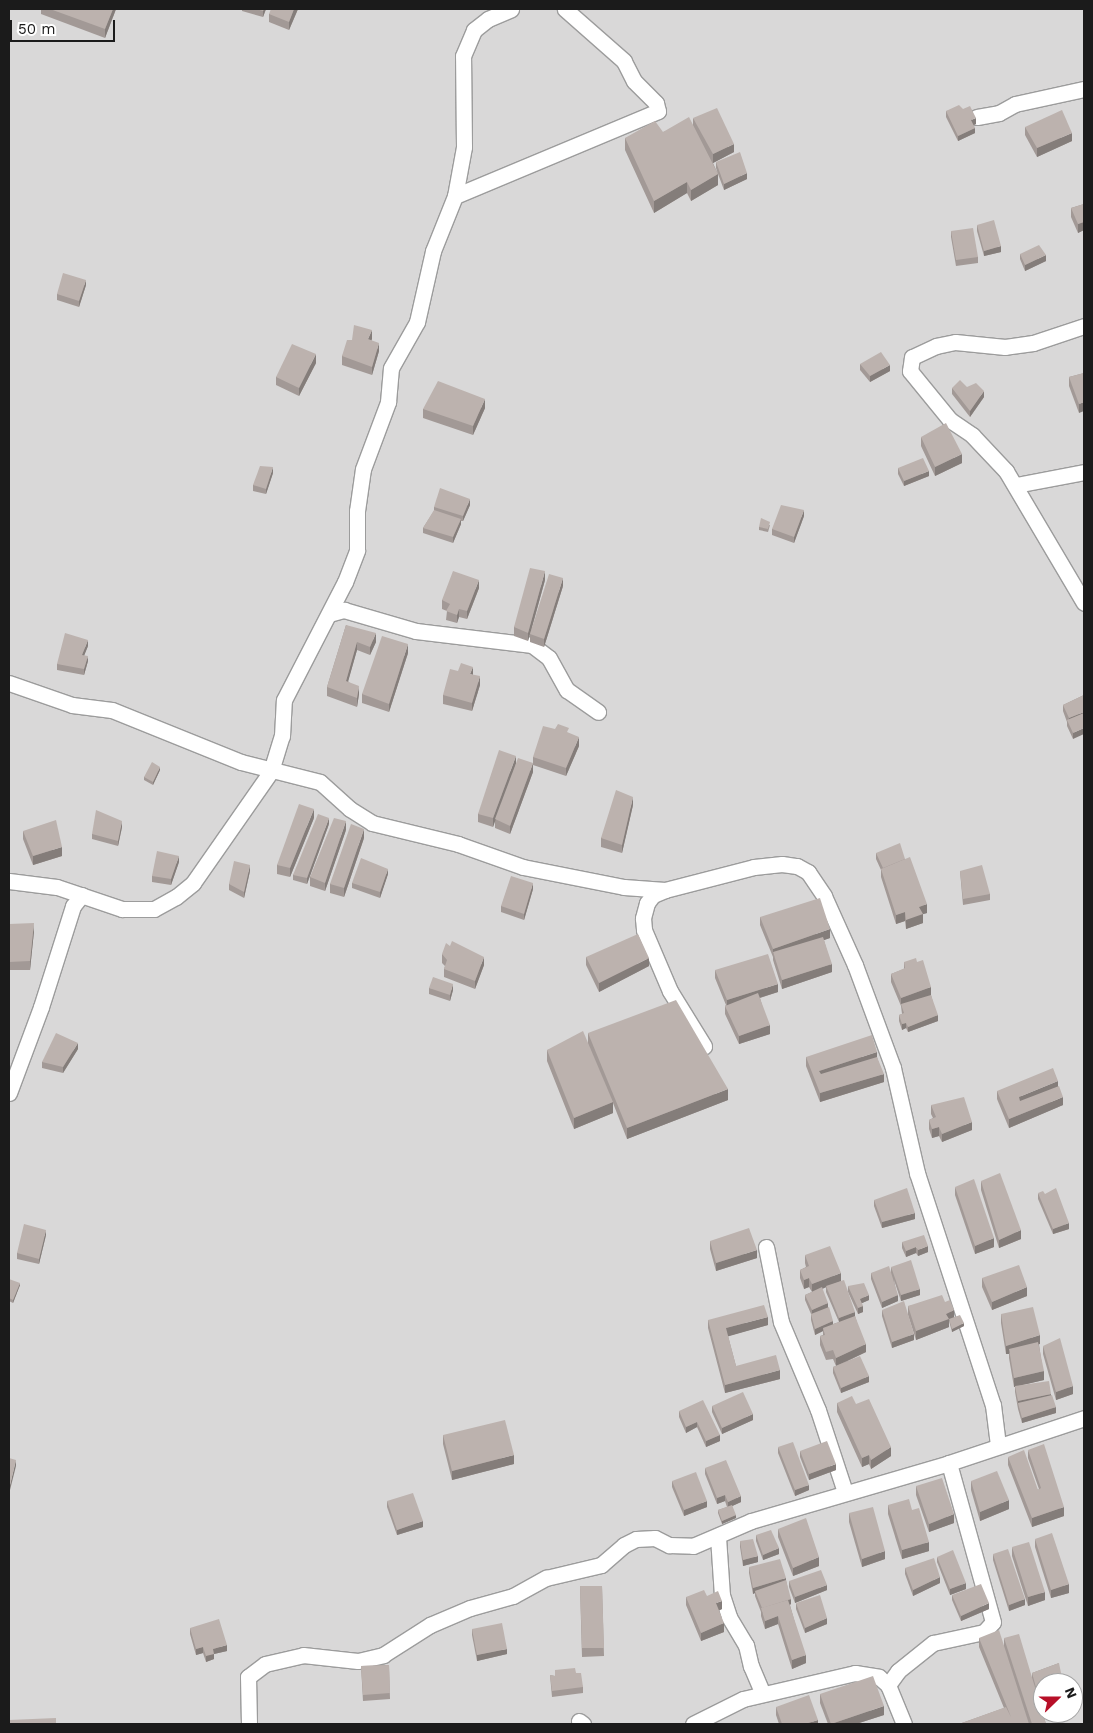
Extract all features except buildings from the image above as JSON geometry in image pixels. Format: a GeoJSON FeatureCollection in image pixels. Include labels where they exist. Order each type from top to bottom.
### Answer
{"type":"FeatureCollection","features":[{"type":"Feature","properties":{"kind":"street"},"geometry":{"type":"LineString","coordinates":[[9,881],[57,887],[140,911],[154,909],[176,897],[194,883],[271,771],[282,736],[284,700],[329,614],[357,550],[357,511],[362,469],[388,402],[391,368],[417,322],[433,251],[455,196],[464,147],[463,56],[474,30],[488,19],[511,9]]}},
{"type":"Feature","properties":{"kind":"street"},"geometry":{"type":"LineString","coordinates":[[455,196],[658,111],[656,103],[636,84],[624,61],[565,9]]}},
{"type":"Feature","properties":{"kind":"street"},"geometry":{"type":"LineString","coordinates":[[977,117],[999,113],[1015,104],[1084,89]]}},
{"type":"Feature","properties":{"kind":"street"},"geometry":{"type":"LineString","coordinates":[[1084,326],[1033,343],[1005,347],[955,342],[924,349],[912,357],[910,371],[950,420],[972,434],[1016,485],[1038,528],[1084,603]]}},
{"type":"Feature","properties":{"kind":"street"},"geometry":{"type":"LineString","coordinates":[[1016,485],[1084,472]]}},
{"type":"Feature","properties":{"kind":"street"},"geometry":{"type":"LineString","coordinates":[[329,614],[344,610],[416,632],[532,645],[549,658],[567,690],[598,712]]}},
{"type":"Feature","properties":{"kind":"street"},"geometry":{"type":"LineString","coordinates":[[9,683],[72,705],[112,710],[271,771],[320,782],[350,809],[372,822],[458,844],[523,867],[624,887],[665,890]]}},
{"type":"Feature","properties":{"kind":"street"},"geometry":{"type":"LineString","coordinates":[[704,1046],[670,991],[644,930],[643,918],[647,903],[653,895],[665,890],[754,867],[782,864],[797,866],[816,882],[855,964],[893,1068],[918,1173],[993,1405],[998,1445]]}},
{"type":"Feature","properties":{"kind":"street"},"geometry":{"type":"LineString","coordinates":[[9,1093],[47,990],[73,906],[82,895]]}},
{"type":"Feature","properties":{"kind":"street"},"geometry":{"type":"LineString","coordinates":[[766,1247],[781,1322],[818,1410],[846,1492]]}},
{"type":"Feature","properties":{"kind":"street"},"geometry":{"type":"LineString","coordinates":[[249,1724],[248,1677],[265,1664],[302,1655],[358,1661],[383,1655],[430,1625],[470,1608],[512,1596],[546,1578],[601,1565],[624,1545],[636,1539],[654,1538],[686,1547],[718,1537],[751,1521],[949,1463],[998,1445],[1084,1418]]}},
{"type":"Feature","properties":{"kind":"street"},"geometry":{"type":"LineString","coordinates":[[888,1685],[898,1671],[933,1643],[984,1632],[993,1622],[949,1463]]}},
{"type":"Feature","properties":{"kind":"street"},"geometry":{"type":"LineString","coordinates":[[718,1537],[722,1595],[729,1617],[746,1645],[751,1666],[763,1694]]}},
{"type":"Feature","properties":{"kind":"street"},"geometry":{"type":"LineString","coordinates":[[693,1724],[743,1699],[855,1673],[879,1677],[888,1685],[904,1724]]}},
{"type":"Feature","properties":{"kind":"shaded area"},"geometry":{"type":"Polygon","coordinates":[[[9,9],[1084,9],[1084,1724],[9,1724],[9,9]]]}}]}
